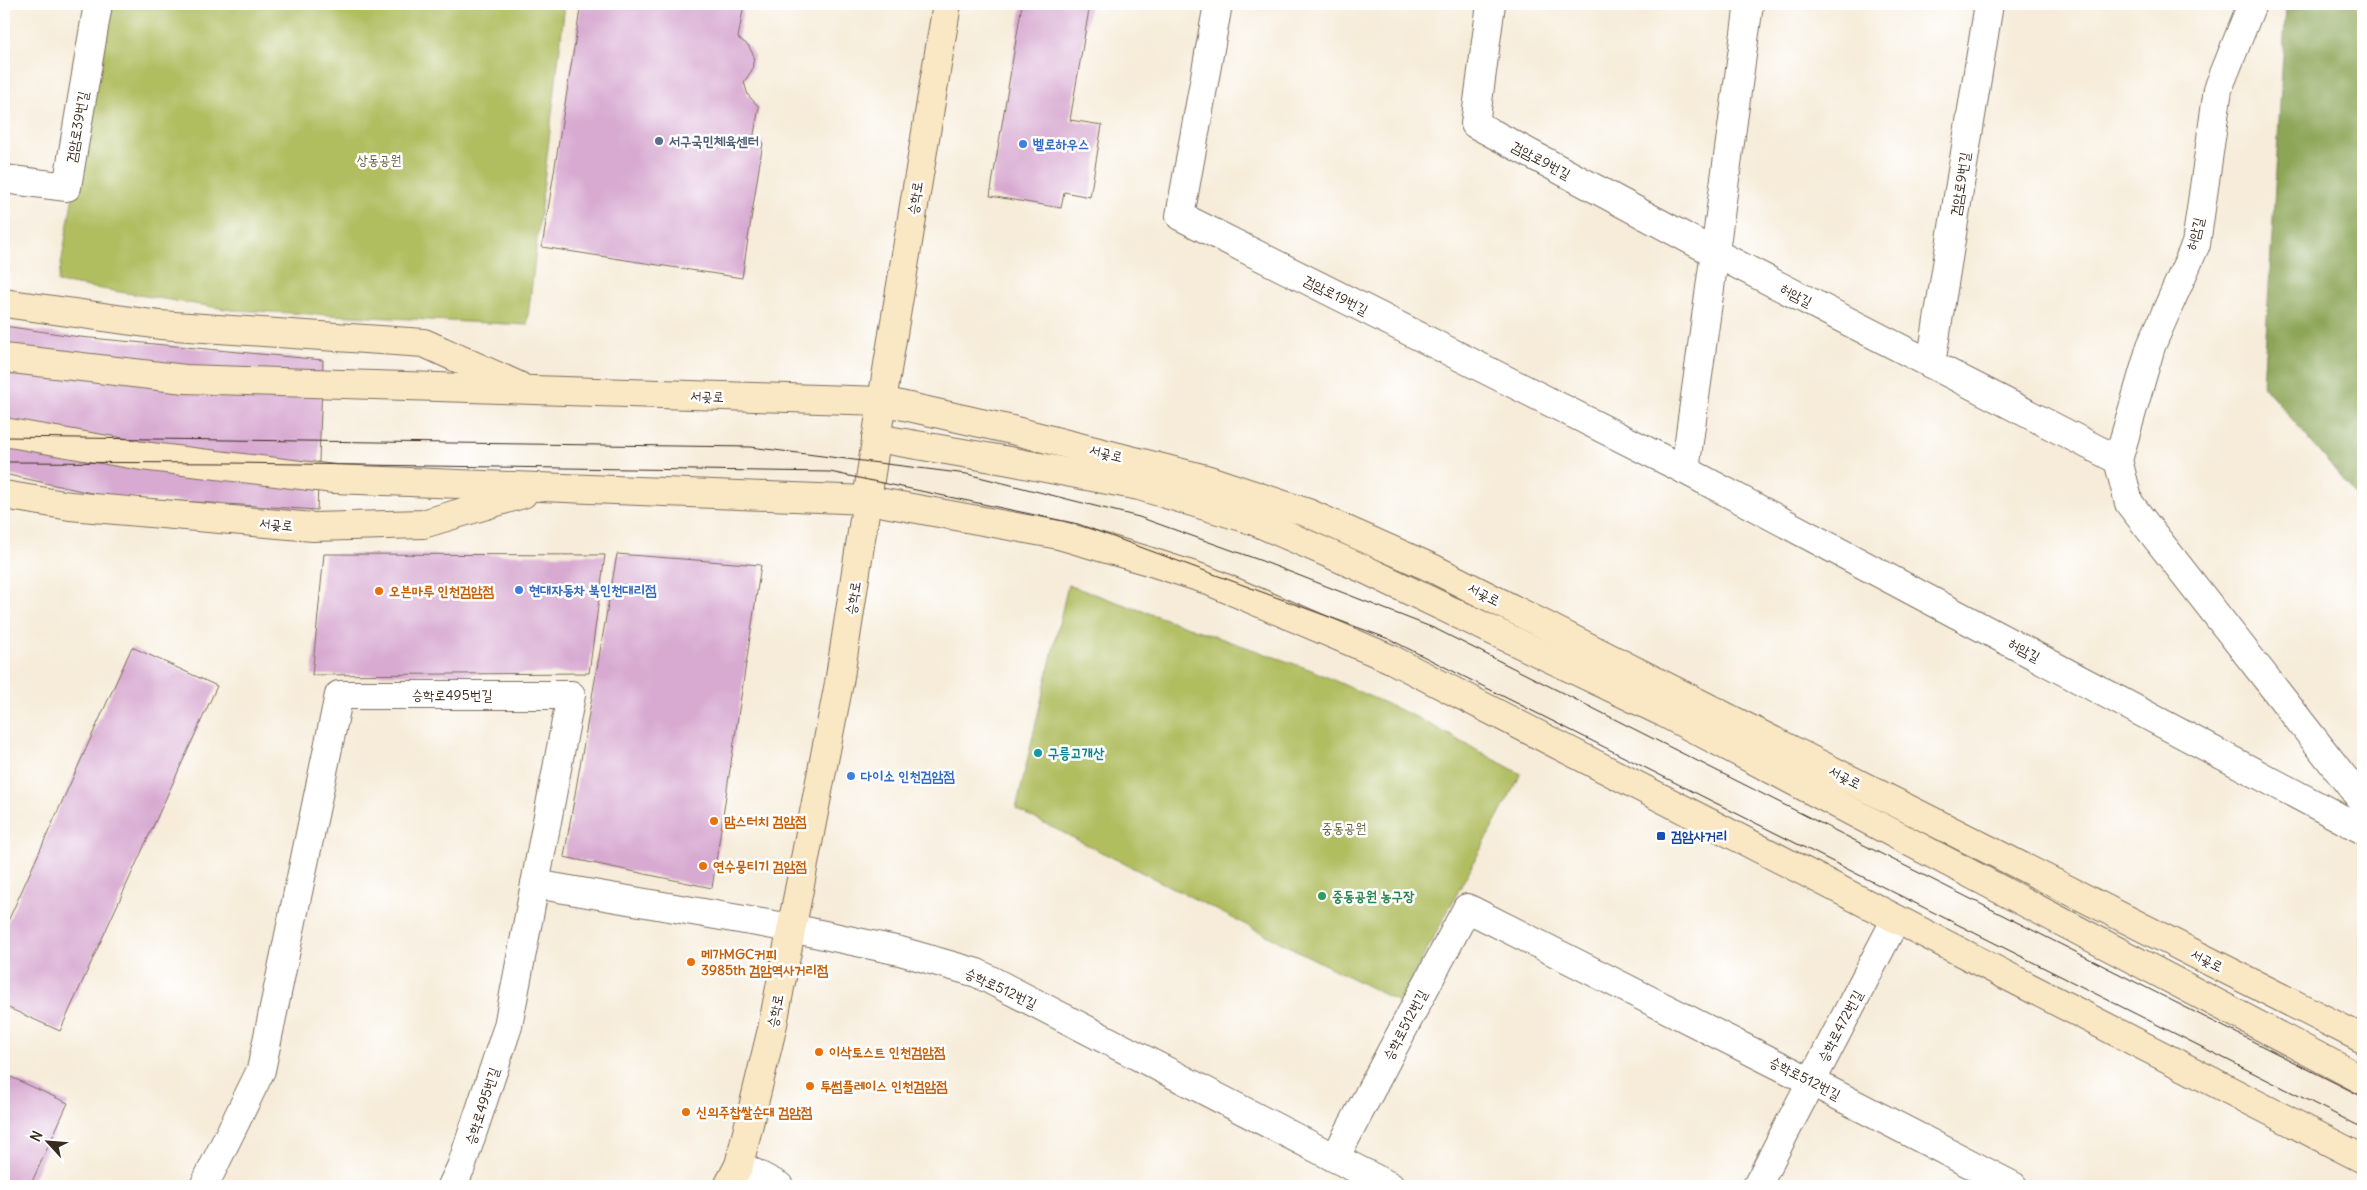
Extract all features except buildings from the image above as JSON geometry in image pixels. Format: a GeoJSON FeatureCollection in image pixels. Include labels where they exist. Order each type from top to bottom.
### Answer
{"type":"FeatureCollection","features":[{"type":"Feature","properties":{"kind":"main road","name":"승학로"},"geometry":{"type":"LineString","coordinates":[[734,1176],[772,1029],[839,683],[876,438],[947,4]]}},
{"type":"Feature","properties":{"kind":"main road","name":"서곶로"},"geometry":{"type":"LineString","coordinates":[[4,303],[160,325],[424,343],[531,391]]}},
{"type":"Feature","properties":{"kind":"main road","name":"서곶로"},"geometry":{"type":"LineString","coordinates":[[4,358],[185,379],[882,401],[1012,430],[1206,479],[1308,512],[1432,568],[2363,1040]]}},
{"type":"Feature","properties":{"kind":"main road","name":"서곶로"},"geometry":{"type":"LineString","coordinates":[[4,432],[142,456],[334,479],[868,500],[1059,534],[1204,579],[1392,659],[2363,1159]]}},
{"type":"Feature","properties":{"kind":"main road","name":"서곶로"},"geometry":{"type":"LineString","coordinates":[[876,438],[1139,486],[1252,520],[1347,561],[1664,714],[2363,1080]]}},
{"type":"Feature","properties":{"kind":"main road","name":"서곶로"},"geometry":{"type":"LineString","coordinates":[[4,495],[70,506],[313,527],[423,524],[545,487]]}},
{"type":"Feature","properties":{"kind":"street","name":"검암로39번길"},"geometry":{"type":"LineString","coordinates":[[4,179],[67,187],[98,4]]}},
{"type":"Feature","properties":{"kind":"street","name":"검암로19번길"},"geometry":{"type":"LineString","coordinates":[[1218,4],[1180,216],[1685,470]]}},
{"type":"Feature","properties":{"kind":"street","name":"검암로9번길"},"geometry":{"type":"LineString","coordinates":[[1492,4],[1475,124],[1714,253]]}},
{"type":"Feature","properties":{"kind":"street"},"geometry":{"type":"LineString","coordinates":[[1685,470],[1749,4]]}},
{"type":"Feature","properties":{"kind":"street","name":"검암로9번길"},"geometry":{"type":"LineString","coordinates":[[1931,364],[1988,4]]}},
{"type":"Feature","properties":{"kind":"street","name":"허암길"},"geometry":{"type":"LineString","coordinates":[[1714,253],[2118,460],[2152,346],[2196,244],[2218,89],[2252,4]]}},
{"type":"Feature","properties":{"kind":"street"},"geometry":{"type":"LineString","coordinates":[[2118,460],[2129,503],[2363,802]]}},
{"type":"Feature","properties":{"kind":"street","name":"허암길"},"geometry":{"type":"LineString","coordinates":[[1685,470],[2363,830]]}},
{"type":"Feature","properties":{"kind":"street","name":"승학로495번길"},"geometry":{"type":"LineString","coordinates":[[204,1186],[261,1070],[339,695],[572,695],[508,1026],[462,1167],[452,1186]]}},
{"type":"Feature","properties":{"kind":"street","name":"승학로512번길"},"geometry":{"type":"LineString","coordinates":[[535,884],[791,928],[900,951],[977,973],[1335,1158],[1467,908],[1810,1080],[2013,1186]]}},
{"type":"Feature","properties":{"kind":"street","name":"승학로472번길"},"geometry":{"type":"LineString","coordinates":[[1757,1186],[1810,1080],[1896,919]]}},
{"type":"Feature","properties":{"kind":"street"},"geometry":{"type":"LineString","coordinates":[[1335,1158],[1390,1186]]}},
{"type":"Feature","properties":{"kind":"street"},"geometry":{"type":"LineString","coordinates":[[734,1176],[779,1186]]}},
{"type":"Feature","properties":{"kind":"green space","name":"상동공원"},"geometry":{"type":"Polygon","coordinates":[[[106,4],[565,4],[527,325],[232,310],[58,282],[106,4]]]}},
{"type":"Feature","properties":{"kind":"green space"},"geometry":{"type":"Polygon","coordinates":[[[2286,4],[2363,4],[2363,503],[2263,385],[2286,4]]]}},
{"type":"Feature","properties":{"kind":"green space","name":"중동공원"},"geometry":{"type":"Polygon","coordinates":[[[1068,585],[1309,669],[1418,718],[1521,774],[1399,1002],[1016,809],[1068,585]]]}},
{"type":"Feature","properties":{"kind":"tram line"},"geometry":{"type":"LineString","coordinates":[[4,437],[750,447],[967,474],[1139,517],[1262,561],[1436,629],[2363,1097]]}},
{"type":"Feature","properties":{"kind":"tram line"},"geometry":{"type":"LineString","coordinates":[[4,462],[231,463],[830,472],[1078,524],[1389,639],[2363,1128]]}},
{"type":"Feature","properties":{"kind":"place","name":"서구국민체육센터"},"geometry":{"type":"Point","coordinates":[659,141]}},
{"type":"Feature","properties":{"kind":"place","name":"벨로하우스"},"geometry":{"type":"Point","coordinates":[1023,144]}},
{"type":"Feature","properties":{"kind":"place","name":"현대자동차 북인천대리점"},"geometry":{"type":"Point","coordinates":[519,590]}},
{"type":"Feature","properties":{"kind":"place","name":"오븐마루 인천검암점"},"geometry":{"type":"Point","coordinates":[379,591]}},
{"type":"Feature","properties":{"kind":"place","name":"구릉고개산"},"geometry":{"type":"Point","coordinates":[1038,753]}},
{"type":"Feature","properties":{"kind":"place","name":"다이소 인천검암점"},"geometry":{"type":"Point","coordinates":[851,776]}},
{"type":"Feature","properties":{"kind":"place","name":"맘스터치 검암점"},"geometry":{"type":"Point","coordinates":[714,821]}},
{"type":"Feature","properties":{"kind":"place","name":"검암사거리"},"geometry":{"type":"Point","coordinates":[1661,836]}},
{"type":"Feature","properties":{"kind":"place","name":"연수뭉티기 검암점"},"geometry":{"type":"Point","coordinates":[703,866]}},
{"type":"Feature","properties":{"kind":"place","name":"중동공원 농구장"},"geometry":{"type":"Point","coordinates":[1322,896]}},
{"type":"Feature","properties":{"kind":"place","name":"메가MGC커피 3985th 검암역사거리점"},"geometry":{"type":"Point","coordinates":[691,962]}},
{"type":"Feature","properties":{"kind":"place","name":"이삭토스트 인천검암점"},"geometry":{"type":"Point","coordinates":[819,1052]}},
{"type":"Feature","properties":{"kind":"place","name":"투썸플레이스 인천검암점"},"geometry":{"type":"Point","coordinates":[810,1086]}},
{"type":"Feature","properties":{"kind":"place","name":"신의주찹쌀순대 검암점"},"geometry":{"type":"Point","coordinates":[686,1112]}}]}
